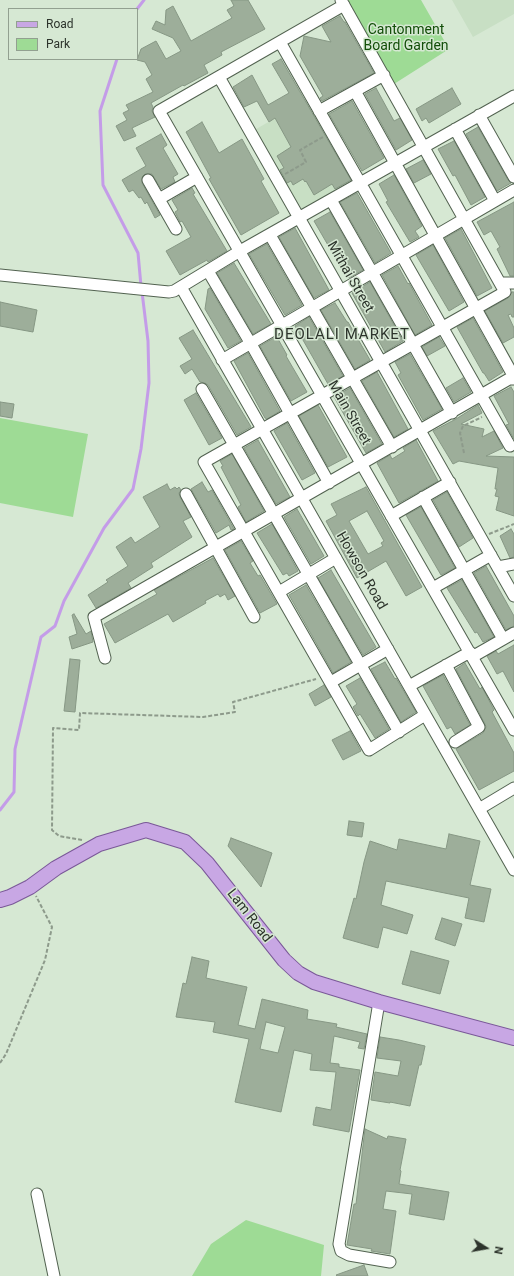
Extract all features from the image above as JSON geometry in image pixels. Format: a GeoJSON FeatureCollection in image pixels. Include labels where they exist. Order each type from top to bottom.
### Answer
{"type":"FeatureCollection","features":[{"type":"Feature","properties":{"kind":"main road","name":"Lam Road"},"geometry":{"type":"LineString","coordinates":[[0,900],[10,897],[30,886],[56,868],[95,846],[146,830],[185,842],[208,863],[284,960],[298,973],[314,982],[379,1002],[514,1038]]}},
{"type":"Feature","properties":{"kind":"street"},"geometry":{"type":"LineString","coordinates":[[219,77],[280,42],[343,3],[505,292],[204,462],[370,750],[425,715]]}},
{"type":"Feature","properties":{"kind":"street"},"geometry":{"type":"LineString","coordinates":[[280,42],[510,446]]}},
{"type":"Feature","properties":{"kind":"street"},"geometry":{"type":"LineString","coordinates":[[319,111],[384,75]]}},
{"type":"Feature","properties":{"kind":"street","name":"Main Street"},"geometry":{"type":"LineString","coordinates":[[219,77],[159,111],[514,730]]}},
{"type":"Feature","properties":{"kind":"street","name":"Mithai Street"},"geometry":{"type":"LineString","coordinates":[[219,77],[514,596]]}},
{"type":"Feature","properties":{"kind":"street"},"geometry":{"type":"LineString","coordinates":[[105,658],[94,617],[509,379],[514,378],[477,308],[355,91]]}},
{"type":"Feature","properties":{"kind":"street"},"geometry":{"type":"LineString","coordinates":[[0,275],[169,292],[181,287],[240,251],[514,96]]}},
{"type":"Feature","properties":{"kind":"street"},"geometry":{"type":"LineString","coordinates":[[479,115],[514,177]]}},
{"type":"Feature","properties":{"kind":"street"},"geometry":{"type":"LineString","coordinates":[[455,129],[495,201]]}},
{"type":"Feature","properties":{"kind":"street"},"geometry":{"type":"LineString","coordinates":[[159,199],[197,177]]}},
{"type":"Feature","properties":{"kind":"street"},"geometry":{"type":"LineString","coordinates":[[148,180],[176,229]]}},
{"type":"Feature","properties":{"kind":"street"},"geometry":{"type":"LineString","coordinates":[[222,360],[514,190]]}},
{"type":"Feature","properties":{"kind":"street"},"geometry":{"type":"LineString","coordinates":[[331,200],[452,413]]}},
{"type":"Feature","properties":{"kind":"street"},"geometry":{"type":"LineString","coordinates":[[270,235],[392,447]]}},
{"type":"Feature","properties":{"kind":"street"},"geometry":{"type":"LineString","coordinates":[[208,271],[329,483]]}},
{"type":"Feature","properties":{"kind":"street"},"geometry":{"type":"LineString","coordinates":[[501,283],[514,283]]}},
{"type":"Feature","properties":{"kind":"street","name":"Howson Road"},"geometry":{"type":"LineString","coordinates":[[181,287],[514,870]]}},
{"type":"Feature","properties":{"kind":"street"},"geometry":{"type":"LineString","coordinates":[[202,389],[398,732]]}},
{"type":"Feature","properties":{"kind":"street"},"geometry":{"type":"LineString","coordinates":[[391,516],[450,482]]}},
{"type":"Feature","properties":{"kind":"street"},"geometry":{"type":"LineString","coordinates":[[186,494],[254,617]]}},
{"type":"Feature","properties":{"kind":"street"},"geometry":{"type":"LineString","coordinates":[[423,497],[503,639]]}},
{"type":"Feature","properties":{"kind":"street"},"geometry":{"type":"LineString","coordinates":[[433,588],[491,555]]}},
{"type":"Feature","properties":{"kind":"street"},"geometry":{"type":"LineString","coordinates":[[279,592],[336,558]]}},
{"type":"Feature","properties":{"kind":"street"},"geometry":{"type":"LineString","coordinates":[[498,567],[514,564]]}},
{"type":"Feature","properties":{"kind":"street"},"geometry":{"type":"LineString","coordinates":[[409,686],[446,665],[471,655],[514,633]]}},
{"type":"Feature","properties":{"kind":"street"},"geometry":{"type":"LineString","coordinates":[[329,679],[360,665],[388,649]]}},
{"type":"Feature","properties":{"kind":"street"},"geometry":{"type":"LineString","coordinates":[[446,665],[479,726],[455,742]]}},
{"type":"Feature","properties":{"kind":"street"},"geometry":{"type":"LineString","coordinates":[[479,809],[514,788]]}},
{"type":"Feature","properties":{"kind":"street"},"geometry":{"type":"LineString","coordinates":[[379,1002],[339,1244],[341,1250],[349,1255],[390,1262]]}},
{"type":"Feature","properties":{"kind":"street"},"geometry":{"type":"LineString","coordinates":[[37,1194],[54,1276]]}},
{"type":"Feature","properties":{"kind":"path"},"geometry":{"type":"LineString","coordinates":[[277,179],[306,162],[300,150],[331,132]]}},
{"type":"Feature","properties":{"kind":"path"},"geometry":{"type":"LineString","coordinates":[[464,453],[460,433],[463,426],[491,413]]}},
{"type":"Feature","properties":{"kind":"path"},"geometry":{"type":"LineString","coordinates":[[481,537],[514,524]]}},
{"type":"Feature","properties":{"kind":"path"},"geometry":{"type":"LineString","coordinates":[[95,846],[83,840],[59,836],[52,830],[53,728],[79,730],[80,713],[203,716],[235,712],[233,702],[329,679]]}},
{"type":"Feature","properties":{"kind":"path"},"geometry":{"type":"LineString","coordinates":[[0,1063],[6,1054],[45,960],[52,927],[30,886]]}},
{"type":"Feature","properties":{"kind":"shaded area"},"geometry":{"type":"Polygon","coordinates":[[[452,0],[514,0],[514,14],[473,37],[452,0]]]}},
{"type":"Feature","properties":{"kind":"shaded area"},"geometry":{"type":"Polygon","coordinates":[[[310,98],[356,179],[297,213],[251,132],[310,98]]]}},
{"type":"Feature","properties":{"kind":"green space","name":"Cantonment Board Garden"},"geometry":{"type":"Polygon","coordinates":[[[348,0],[421,0],[449,49],[394,84],[348,0]]]}},
{"type":"Feature","properties":{"kind":"green space"},"geometry":{"type":"Polygon","coordinates":[[[0,418],[88,434],[73,517],[0,503],[0,418]]]}},
{"type":"Feature","properties":{"kind":"green space"},"geometry":{"type":"Polygon","coordinates":[[[246,1220],[324,1245],[321,1276],[192,1276],[211,1244],[246,1220]]]}},
{"type":"Feature","properties":{"kind":"building"},"geometry":{"type":"Polygon","coordinates":[[[231,0],[248,0],[265,29],[221,52],[222,55],[204,65],[208,73],[151,103],[153,107],[152,111],[155,117],[132,128],[136,136],[124,141],[116,126],[127,120],[123,113],[129,110],[126,105],[153,92],[146,79],[152,75],[145,62],[137,60],[141,49],[156,41],[166,59],[181,51],[173,38],[152,29],[156,21],[165,25],[166,10],[173,6],[191,41],[232,18],[227,10],[234,6],[231,0]]]}},
{"type":"Feature","properties":{"kind":"building"},"geometry":{"type":"Polygon","coordinates":[[[340,16],[345,22],[374,73],[322,101],[320,98],[323,96],[300,56],[304,36],[331,42],[322,26],[340,16]]]}},
{"type":"Feature","properties":{"kind":"building"},"geometry":{"type":"Polygon","coordinates":[[[281,59],[351,180],[335,189],[332,184],[314,195],[306,181],[305,182],[303,179],[293,185],[291,181],[287,183],[280,170],[284,168],[277,156],[291,147],[275,118],[269,122],[257,101],[244,107],[233,87],[252,75],[268,105],[289,93],[272,64],[281,59]]]}},
{"type":"Feature","properties":{"kind":"building"},"geometry":{"type":"Polygon","coordinates":[[[376,88],[394,121],[400,118],[412,140],[396,150],[365,94],[376,88]]]}},
{"type":"Feature","properties":{"kind":"building"},"geometry":{"type":"Polygon","coordinates":[[[452,88],[461,104],[429,123],[426,118],[422,121],[416,109],[452,88]]]}},
{"type":"Feature","properties":{"kind":"building"},"geometry":{"type":"Polygon","coordinates":[[[352,101],[384,158],[362,171],[329,114],[352,101]]]}},
{"type":"Feature","properties":{"kind":"building"},"geometry":{"type":"Polygon","coordinates":[[[202,122],[219,153],[242,139],[264,179],[261,181],[279,213],[241,235],[209,179],[211,178],[186,132],[202,122]]]}},
{"type":"Feature","properties":{"kind":"building"},"geometry":{"type":"Polygon","coordinates":[[[478,127],[511,183],[497,191],[466,134],[478,127]]]}},
{"type":"Feature","properties":{"kind":"building"},"geometry":{"type":"Polygon","coordinates":[[[161,134],[167,145],[163,148],[178,174],[173,177],[175,182],[161,189],[152,174],[145,174],[142,177],[142,183],[160,215],[155,218],[147,202],[145,204],[141,197],[139,198],[133,190],[129,192],[122,180],[146,166],[136,148],[161,134]]]}},
{"type":"Feature","properties":{"kind":"building"},"geometry":{"type":"Polygon","coordinates":[[[454,141],[485,197],[471,205],[455,175],[453,176],[438,149],[454,141]]]}},
{"type":"Feature","properties":{"kind":"building"},"geometry":{"type":"Polygon","coordinates":[[[423,160],[431,174],[414,183],[406,169],[423,160]]]}},
{"type":"Feature","properties":{"kind":"building"},"geometry":{"type":"Polygon","coordinates":[[[394,175],[422,226],[415,231],[419,237],[410,242],[386,202],[388,201],[379,184],[394,175]]]}},
{"type":"Feature","properties":{"kind":"building"},"geometry":{"type":"Polygon","coordinates":[[[192,188],[195,193],[193,194],[227,251],[180,275],[166,251],[191,237],[182,221],[180,222],[175,212],[178,210],[172,200],[192,188]]]}},
{"type":"Feature","properties":{"kind":"building"},"geometry":{"type":"Polygon","coordinates":[[[357,193],[391,253],[375,263],[340,202],[357,193]]]}},
{"type":"Feature","properties":{"kind":"building"},"geometry":{"type":"Polygon","coordinates":[[[514,202],[514,276],[510,276],[497,249],[500,247],[491,231],[484,235],[477,222],[514,202]]]}},
{"type":"Feature","properties":{"kind":"building"},"geometry":{"type":"Polygon","coordinates":[[[330,212],[363,270],[349,278],[344,270],[343,271],[314,221],[330,212]]]}},
{"type":"Feature","properties":{"kind":"building"},"geometry":{"type":"Polygon","coordinates":[[[295,228],[329,290],[314,298],[279,237],[295,228]]]}},
{"type":"Feature","properties":{"kind":"building"},"geometry":{"type":"Polygon","coordinates":[[[461,229],[492,288],[477,296],[445,238],[461,229]]]}},
{"type":"Feature","properties":{"kind":"building"},"geometry":{"type":"Polygon","coordinates":[[[267,244],[302,305],[285,315],[249,254],[267,244]]]}},
{"type":"Feature","properties":{"kind":"building"},"geometry":{"type":"Polygon","coordinates":[[[433,245],[464,302],[449,311],[416,255],[433,245]]]}},
{"type":"Feature","properties":{"kind":"building"},"geometry":{"type":"Polygon","coordinates":[[[234,263],[271,324],[253,334],[217,273],[234,263]]]}},
{"type":"Feature","properties":{"kind":"building"},"geometry":{"type":"Polygon","coordinates":[[[398,266],[432,325],[415,335],[382,275],[398,266]]]}},
{"type":"Feature","properties":{"kind":"building"},"geometry":{"type":"Polygon","coordinates":[[[370,282],[403,341],[385,352],[352,293],[370,282]]]}},
{"type":"Feature","properties":{"kind":"building"},"geometry":{"type":"Polygon","coordinates":[[[210,288],[241,341],[228,348],[205,309],[208,289],[210,288]]]}},
{"type":"Feature","properties":{"kind":"building"},"geometry":{"type":"Polygon","coordinates":[[[512,292],[514,292],[514,317],[512,317],[511,314],[508,315],[514,328],[514,337],[503,343],[485,311],[508,298],[512,292]]]}},
{"type":"Feature","properties":{"kind":"building"},"geometry":{"type":"Polygon","coordinates":[[[0,302],[37,310],[33,332],[0,326],[0,302]]]}},
{"type":"Feature","properties":{"kind":"building"},"geometry":{"type":"Polygon","coordinates":[[[335,303],[370,360],[355,369],[321,310],[335,303]]]}},
{"type":"Feature","properties":{"kind":"building"},"geometry":{"type":"Polygon","coordinates":[[[309,317],[343,376],[328,384],[295,326],[309,317]]]}},
{"type":"Feature","properties":{"kind":"building"},"geometry":{"type":"Polygon","coordinates":[[[473,318],[503,372],[489,381],[457,327],[473,318]]]}},
{"type":"Feature","properties":{"kind":"building"},"geometry":{"type":"Polygon","coordinates":[[[193,330],[251,427],[237,435],[208,385],[200,382],[192,369],[185,374],[180,366],[192,359],[179,338],[193,330]]]}},
{"type":"Feature","properties":{"kind":"building"},"geometry":{"type":"Polygon","coordinates":[[[279,335],[281,338],[278,339],[287,355],[286,356],[307,392],[291,401],[260,346],[279,335]]]}},
{"type":"Feature","properties":{"kind":"building"},"geometry":{"type":"Polygon","coordinates":[[[439,337],[445,346],[427,356],[422,347],[439,337]]]}},
{"type":"Feature","properties":{"kind":"building"},"geometry":{"type":"Polygon","coordinates":[[[248,353],[280,411],[267,419],[265,418],[234,361],[248,353]]]}},
{"type":"Feature","properties":{"kind":"building"},"geometry":{"type":"Polygon","coordinates":[[[410,354],[442,409],[423,420],[398,375],[401,373],[395,362],[410,354]]]}},
{"type":"Feature","properties":{"kind":"building"},"geometry":{"type":"Polygon","coordinates":[[[377,372],[408,429],[394,437],[362,381],[377,372]]]}},
{"type":"Feature","properties":{"kind":"building"},"geometry":{"type":"Polygon","coordinates":[[[463,378],[471,392],[454,402],[446,388],[463,378]]]}},
{"type":"Feature","properties":{"kind":"building"},"geometry":{"type":"Polygon","coordinates":[[[511,387],[514,392],[514,439],[506,425],[509,424],[494,396],[511,387]]]}},
{"type":"Feature","properties":{"kind":"building"},"geometry":{"type":"Polygon","coordinates":[[[350,388],[382,444],[366,453],[334,397],[350,388]]]}},
{"type":"Feature","properties":{"kind":"building"},"geometry":{"type":"Polygon","coordinates":[[[196,393],[222,438],[209,445],[184,400],[196,393]]]}},
{"type":"Feature","properties":{"kind":"building"},"geometry":{"type":"Polygon","coordinates":[[[0,402],[14,404],[12,418],[0,416],[0,402]]]}},
{"type":"Feature","properties":{"kind":"building"},"geometry":{"type":"Polygon","coordinates":[[[318,405],[347,457],[328,467],[299,416],[318,405]]]}},
{"type":"Feature","properties":{"kind":"building"},"geometry":{"type":"Polygon","coordinates":[[[478,405],[482,413],[461,424],[484,429],[482,437],[494,431],[503,448],[486,456],[514,457],[514,516],[496,510],[499,497],[495,496],[497,489],[495,489],[498,468],[459,461],[453,464],[433,431],[478,405]]]}},
{"type":"Feature","properties":{"kind":"building"},"geometry":{"type":"Polygon","coordinates":[[[287,423],[315,473],[302,480],[274,431],[287,423]]]}},
{"type":"Feature","properties":{"kind":"building"},"geometry":{"type":"Polygon","coordinates":[[[258,440],[290,497],[276,504],[244,448],[258,440]]]}},
{"type":"Feature","properties":{"kind":"building"},"geometry":{"type":"Polygon","coordinates":[[[416,440],[438,481],[399,503],[377,463],[390,455],[392,459],[405,451],[403,448],[416,440]]]}},
{"type":"Feature","properties":{"kind":"building"},"geometry":{"type":"Polygon","coordinates":[[[232,454],[264,511],[246,522],[238,507],[241,505],[221,467],[223,466],[220,461],[232,454]]]}},
{"type":"Feature","properties":{"kind":"building"},"geometry":{"type":"Polygon","coordinates":[[[202,482],[208,492],[212,490],[234,529],[231,530],[229,525],[216,533],[191,489],[202,482]]]}},
{"type":"Feature","properties":{"kind":"building"},"geometry":{"type":"Polygon","coordinates":[[[167,484],[170,490],[175,487],[177,489],[179,487],[181,490],[179,493],[180,497],[191,517],[183,521],[192,537],[151,563],[153,567],[128,583],[131,588],[96,608],[88,595],[108,582],[106,580],[128,566],[116,547],[131,537],[135,543],[160,527],[143,497],[167,484]]]}},
{"type":"Feature","properties":{"kind":"building"},"geometry":{"type":"Polygon","coordinates":[[[366,487],[422,587],[406,596],[386,561],[357,578],[326,521],[337,515],[331,504],[366,487]],[[367,511],[349,521],[368,554],[383,546],[381,543],[384,541],[367,511]]]}},
{"type":"Feature","properties":{"kind":"building"},"geometry":{"type":"Polygon","coordinates":[[[447,492],[473,538],[459,547],[433,500],[447,492]]]}},
{"type":"Feature","properties":{"kind":"building"},"geometry":{"type":"Polygon","coordinates":[[[421,507],[455,568],[441,575],[406,515],[421,507]]]}},
{"type":"Feature","properties":{"kind":"building"},"geometry":{"type":"Polygon","coordinates":[[[297,509],[324,556],[311,564],[284,517],[297,509]]]}},
{"type":"Feature","properties":{"kind":"building"},"geometry":{"type":"Polygon","coordinates":[[[272,524],[298,571],[289,576],[287,573],[283,575],[257,533],[272,524]]]}},
{"type":"Feature","properties":{"kind":"building"},"geometry":{"type":"Polygon","coordinates":[[[511,529],[514,534],[514,557],[510,558],[500,536],[511,529]]]}},
{"type":"Feature","properties":{"kind":"building"},"geometry":{"type":"Polygon","coordinates":[[[241,541],[253,561],[250,563],[258,576],[260,575],[277,604],[260,613],[225,550],[241,541]]]}},
{"type":"Feature","properties":{"kind":"building"},"geometry":{"type":"Polygon","coordinates":[[[213,558],[235,596],[228,600],[225,594],[220,597],[218,594],[205,601],[206,603],[173,622],[168,614],[115,643],[104,624],[157,594],[154,590],[213,558]]]}},
{"type":"Feature","properties":{"kind":"building"},"geometry":{"type":"Polygon","coordinates":[[[486,566],[514,616],[514,626],[506,630],[474,573],[486,566]]]}},
{"type":"Feature","properties":{"kind":"building"},"geometry":{"type":"Polygon","coordinates":[[[331,570],[376,647],[363,655],[318,578],[331,570]]]}},
{"type":"Feature","properties":{"kind":"building"},"geometry":{"type":"Polygon","coordinates":[[[462,580],[494,637],[483,642],[477,632],[475,633],[447,588],[462,580]]]}},
{"type":"Feature","properties":{"kind":"building"},"geometry":{"type":"Polygon","coordinates":[[[306,585],[351,662],[333,673],[289,595],[306,585]]]}},
{"type":"Feature","properties":{"kind":"building"},"geometry":{"type":"Polygon","coordinates":[[[74,614],[86,634],[91,631],[93,642],[72,649],[69,637],[77,634],[72,615],[74,614]]]}},
{"type":"Feature","properties":{"kind":"building"},"geometry":{"type":"Polygon","coordinates":[[[514,645],[514,692],[503,671],[497,674],[487,656],[496,651],[498,654],[514,645]]]}},
{"type":"Feature","properties":{"kind":"building"},"geometry":{"type":"Polygon","coordinates":[[[70,659],[80,660],[75,712],[64,711],[70,659]]]}},
{"type":"Feature","properties":{"kind":"building"},"geometry":{"type":"Polygon","coordinates":[[[385,662],[416,712],[401,722],[371,669],[385,662]]]}},
{"type":"Feature","properties":{"kind":"building"},"geometry":{"type":"Polygon","coordinates":[[[465,663],[480,689],[482,687],[494,710],[492,712],[514,753],[514,771],[479,790],[456,749],[483,733],[486,727],[456,669],[465,663]]]}},
{"type":"Feature","properties":{"kind":"building"},"geometry":{"type":"Polygon","coordinates":[[[443,675],[470,725],[455,734],[451,727],[447,729],[423,686],[443,675]]]}},
{"type":"Feature","properties":{"kind":"building"},"geometry":{"type":"Polygon","coordinates":[[[360,678],[389,729],[375,738],[360,714],[358,716],[353,707],[357,704],[346,686],[360,678]]]}},
{"type":"Feature","properties":{"kind":"building"},"geometry":{"type":"Polygon","coordinates":[[[324,685],[331,697],[315,706],[309,694],[324,685]]]}},
{"type":"Feature","properties":{"kind":"building"},"geometry":{"type":"Polygon","coordinates":[[[350,731],[361,751],[343,760],[332,740],[350,731]]]}},
{"type":"Feature","properties":{"kind":"building"},"geometry":{"type":"Polygon","coordinates":[[[349,821],[364,823],[362,837],[347,835],[349,821]]]}},
{"type":"Feature","properties":{"kind":"building"},"geometry":{"type":"Polygon","coordinates":[[[449,834],[480,841],[470,885],[491,889],[484,922],[465,918],[469,898],[386,881],[381,905],[413,915],[407,934],[383,927],[378,948],[343,938],[354,898],[356,899],[370,841],[397,850],[399,839],[446,849],[449,834]]]}},
{"type":"Feature","properties":{"kind":"building"},"geometry":{"type":"Polygon","coordinates":[[[231,838],[272,853],[261,887],[228,846],[231,838]]]}},
{"type":"Feature","properties":{"kind":"building"},"geometry":{"type":"Polygon","coordinates":[[[442,918],[462,924],[455,946],[435,939],[442,918]]]}},
{"type":"Feature","properties":{"kind":"building"},"geometry":{"type":"Polygon","coordinates":[[[411,951],[449,961],[440,994],[402,984],[411,951]]]}},
{"type":"Feature","properties":{"kind":"building"},"geometry":{"type":"Polygon","coordinates":[[[192,957],[209,961],[206,978],[247,987],[238,1025],[255,1029],[262,999],[308,1010],[307,1019],[337,1024],[336,1027],[367,1034],[364,1049],[358,1048],[360,1042],[334,1036],[330,1063],[339,1064],[339,1067],[360,1070],[349,1132],[313,1125],[316,1107],[331,1110],[336,1072],[310,1070],[312,1054],[294,1050],[281,1112],[235,1102],[249,1039],[213,1032],[215,1022],[176,1017],[183,983],[186,984],[192,957]],[[266,1022],[260,1049],[278,1053],[285,1027],[266,1022]]]}},
{"type":"Feature","properties":{"kind":"building"},"geometry":{"type":"Polygon","coordinates":[[[380,1037],[425,1046],[421,1065],[419,1065],[410,1106],[371,1100],[375,1072],[398,1076],[401,1061],[377,1058],[380,1037]]]}},
{"type":"Feature","properties":{"kind":"building"},"geometry":{"type":"Polygon","coordinates":[[[365,1129],[387,1139],[388,1136],[406,1139],[399,1184],[449,1192],[444,1220],[409,1214],[412,1194],[386,1191],[383,1209],[396,1211],[390,1254],[371,1251],[372,1249],[347,1245],[354,1204],[356,1204],[365,1129]]]}},
{"type":"Feature","properties":{"kind":"building"},"geometry":{"type":"Polygon","coordinates":[[[364,1265],[368,1276],[336,1275],[364,1265]]]}},
{"type":"Feature","properties":{"kind":"waterway"},"geometry":{"type":"LineString","coordinates":[[138,8],[144,0]]}},
{"type":"Feature","properties":{"kind":"waterway"},"geometry":{"type":"LineString","coordinates":[[117,60],[100,111],[103,185],[138,253],[141,286]]}},
{"type":"Feature","properties":{"kind":"waterway"},"geometry":{"type":"LineString","coordinates":[[0,810],[14,792],[15,749],[41,637],[55,626],[64,601],[104,528],[133,489],[141,449],[149,383],[148,341],[142,292]]}},
{"type":"Feature","properties":{"kind":"district","name":"DEOLALI MARKET"},"geometry":{"type":"Point","coordinates":[342,335]}}]}
